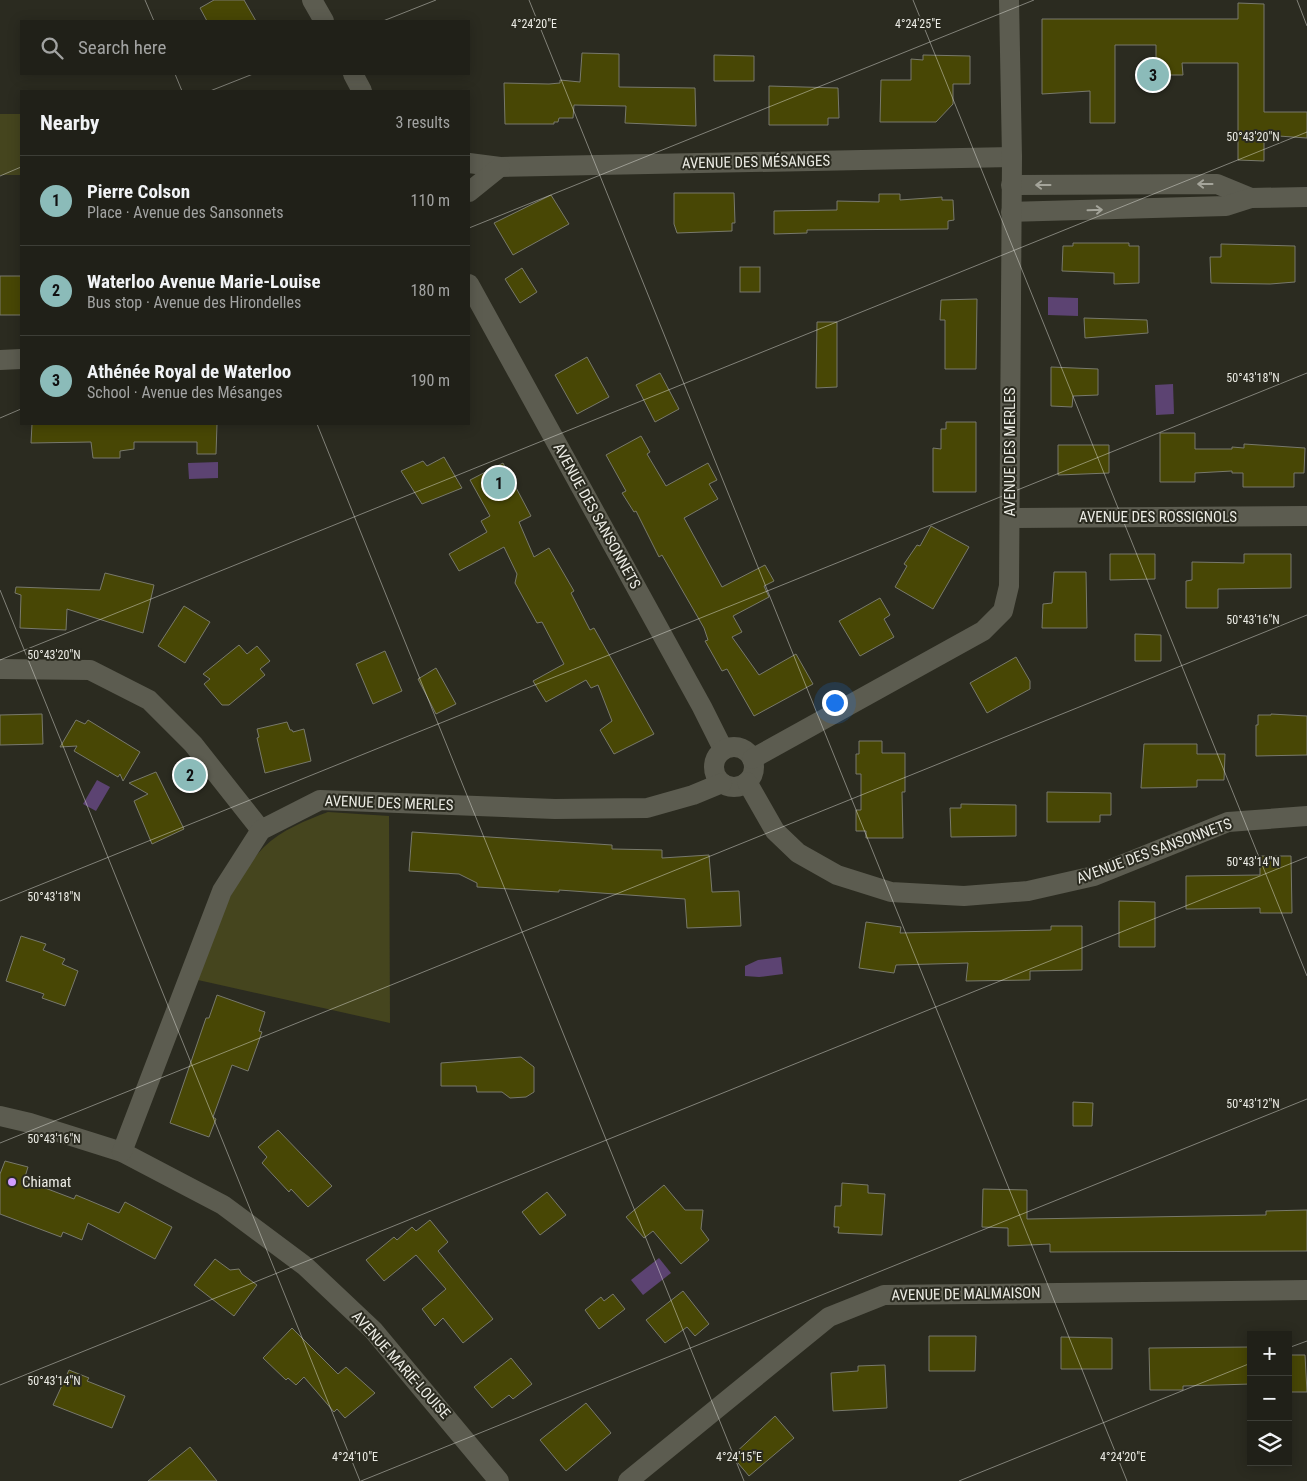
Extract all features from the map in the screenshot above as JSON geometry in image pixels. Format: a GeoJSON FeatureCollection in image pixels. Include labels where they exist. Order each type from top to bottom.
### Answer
{"type":"FeatureCollection","features":[{"type":"Feature","properties":{"kind":"street"},"geometry":{"type":"LineString","coordinates":[[312,0],[323,20]]}},
{"type":"Feature","properties":{"kind":"street","name":"AVENUE DES MERLES"},"geometry":{"type":"LineString","coordinates":[[752,759],[984,631],[1003,611],[1010,586],[1012,157],[1009,0]]}},
{"type":"Feature","properties":{"kind":"street"},"geometry":{"type":"LineString","coordinates":[[354,75],[361,90]]}},
{"type":"Feature","properties":{"kind":"street","name":"AVENUE DES MÉSANGES"},"geometry":{"type":"LineString","coordinates":[[470,163],[500,167],[1012,157]]}},
{"type":"Feature","properties":{"kind":"street"},"geometry":{"type":"LineString","coordinates":[[470,191],[500,167]]}},
{"type":"Feature","properties":{"kind":"street"},"geometry":{"type":"LineString","coordinates":[[1012,185],[1217,184],[1252,198]]}},
{"type":"Feature","properties":{"kind":"street"},"geometry":{"type":"LineString","coordinates":[[1011,212],[1226,206],[1252,198],[1307,198]]}},
{"type":"Feature","properties":{"kind":"street","name":"AVENUE DES SANSONNETS"},"geometry":{"type":"LineString","coordinates":[[470,286],[702,707],[723,750]]}},
{"type":"Feature","properties":{"kind":"street"},"geometry":{"type":"LineString","coordinates":[[0,360],[20,360]]}},
{"type":"Feature","properties":{"kind":"street","name":"AVENUE DES ROSSIGNOLS"},"geometry":{"type":"LineString","coordinates":[[1010,518],[1307,516]]}},
{"type":"Feature","properties":{"kind":"street"},"geometry":{"type":"LineString","coordinates":[[0,669],[90,670],[149,700],[193,744],[261,830],[222,891],[122,1152]]}},
{"type":"Feature","properties":{"kind":"street"},"geometry":{"type":"LineString","coordinates":[[736,746],[749,753],[752,759],[753,771],[747,782],[735,787],[722,783],[714,773],[715,760],[723,750],[736,746]]}},
{"type":"Feature","properties":{"kind":"street","name":"AVENUE DES SANSONNETS"},"geometry":{"type":"LineString","coordinates":[[747,782],[774,831],[798,853],[837,875],[891,892],[964,896],[1028,891],[1094,876],[1228,822],[1307,816]]}},
{"type":"Feature","properties":{"kind":"street","name":"AVENUE DES MERLES"},"geometry":{"type":"LineString","coordinates":[[261,830],[320,800],[555,809],[647,808],[693,795],[722,783]]}},
{"type":"Feature","properties":{"kind":"street","name":"AVENUE MARIE-LOUISE"},"geometry":{"type":"LineString","coordinates":[[0,1116],[30,1122],[122,1152],[223,1205],[305,1266],[373,1330],[499,1481]]}},
{"type":"Feature","properties":{"kind":"street","name":"AVENUE DE MALMAISON"},"geometry":{"type":"LineString","coordinates":[[628,1481],[829,1317],[884,1295],[1307,1290]]}},
{"type":"Feature","properties":{"kind":"shaded area"},"geometry":{"type":"Polygon","coordinates":[[[0,114],[20,114],[20,175],[0,175],[0,114]]]}},
{"type":"Feature","properties":{"kind":"shaded area"},"geometry":{"type":"Polygon","coordinates":[[[1048,297],[1078,298],[1078,316],[1048,315],[1048,297]]]}},
{"type":"Feature","properties":{"kind":"shaded area"},"geometry":{"type":"Polygon","coordinates":[[[1173,384],[1174,414],[1156,415],[1155,385],[1173,384]]]}},
{"type":"Feature","properties":{"kind":"shaded area"},"geometry":{"type":"Polygon","coordinates":[[[218,462],[218,478],[189,479],[188,463],[218,462]]]}},
{"type":"Feature","properties":{"kind":"shaded area"},"geometry":{"type":"Polygon","coordinates":[[[97,780],[110,787],[96,811],[83,804],[97,780]]]}},
{"type":"Feature","properties":{"kind":"shaded area"},"geometry":{"type":"Polygon","coordinates":[[[328,812],[389,816],[390,1023],[198,980],[224,910],[241,876],[252,861],[278,835],[328,812]]]}},
{"type":"Feature","properties":{"kind":"shaded area"},"geometry":{"type":"Polygon","coordinates":[[[781,957],[783,974],[759,977],[745,976],[745,966],[758,960],[781,957]]]}},
{"type":"Feature","properties":{"kind":"shaded area"},"geometry":{"type":"Polygon","coordinates":[[[659,1258],[671,1273],[643,1295],[631,1280],[659,1258]]]}},
{"type":"Feature","properties":{"kind":"building"},"geometry":{"type":"Polygon","coordinates":[[[214,0],[244,0],[255,20],[206,20],[200,8],[214,0]]]}},
{"type":"Feature","properties":{"kind":"building"},"geometry":{"type":"Polygon","coordinates":[[[1238,3],[1264,4],[1264,112],[1307,112],[1307,138],[1264,135],[1264,161],[1238,160],[1238,63],[1182,63],[1183,75],[1156,75],[1156,45],[1115,45],[1115,123],[1090,123],[1090,91],[1042,94],[1042,19],[1238,19],[1238,3]]]}},
{"type":"Feature","properties":{"kind":"building"},"geometry":{"type":"Polygon","coordinates":[[[582,53],[619,54],[619,87],[695,88],[696,126],[625,123],[626,106],[574,105],[573,118],[559,118],[558,122],[554,122],[554,124],[505,124],[504,83],[549,84],[560,83],[560,80],[580,82],[582,53]]]}},
{"type":"Feature","properties":{"kind":"building"},"geometry":{"type":"Polygon","coordinates":[[[714,55],[754,56],[754,81],[714,81],[714,55]]]}},
{"type":"Feature","properties":{"kind":"building"},"geometry":{"type":"Polygon","coordinates":[[[923,55],[970,56],[970,84],[953,84],[953,104],[936,122],[880,122],[881,80],[911,80],[911,59],[923,60],[923,55]]]}},
{"type":"Feature","properties":{"kind":"building"},"geometry":{"type":"Polygon","coordinates":[[[769,86],[838,88],[839,118],[828,118],[828,125],[769,125],[769,86]]]}},
{"type":"Feature","properties":{"kind":"building"},"geometry":{"type":"Polygon","coordinates":[[[674,193],[734,193],[735,223],[732,223],[732,231],[677,233],[674,224],[674,193]]]}},
{"type":"Feature","properties":{"kind":"building"},"geometry":{"type":"Polygon","coordinates":[[[879,194],[900,194],[900,200],[942,197],[942,200],[953,200],[954,220],[948,221],[948,229],[807,230],[807,233],[774,234],[774,211],[837,210],[837,201],[879,202],[879,194]]]}},
{"type":"Feature","properties":{"kind":"building"},"geometry":{"type":"Polygon","coordinates":[[[551,195],[569,224],[513,255],[494,223],[551,195]]]}},
{"type":"Feature","properties":{"kind":"building"},"geometry":{"type":"Polygon","coordinates":[[[1073,243],[1129,243],[1129,246],[1139,246],[1139,283],[1114,284],[1114,273],[1062,271],[1063,246],[1073,246],[1073,243]]]}},
{"type":"Feature","properties":{"kind":"building"},"geometry":{"type":"Polygon","coordinates":[[[1221,244],[1295,246],[1295,282],[1270,284],[1211,283],[1210,257],[1221,257],[1221,244]]]}},
{"type":"Feature","properties":{"kind":"building"},"geometry":{"type":"Polygon","coordinates":[[[740,267],[760,267],[760,292],[740,292],[740,267]]]}},
{"type":"Feature","properties":{"kind":"building"},"geometry":{"type":"Polygon","coordinates":[[[522,268],[537,292],[520,303],[505,279],[522,268]]]}},
{"type":"Feature","properties":{"kind":"building"},"geometry":{"type":"Polygon","coordinates":[[[0,276],[20,276],[20,315],[0,315],[0,276]]]}},
{"type":"Feature","properties":{"kind":"building"},"geometry":{"type":"Polygon","coordinates":[[[977,299],[976,369],[945,369],[945,320],[940,320],[941,300],[977,299]]]}},
{"type":"Feature","properties":{"kind":"building"},"geometry":{"type":"Polygon","coordinates":[[[1084,318],[1147,320],[1148,333],[1085,338],[1084,318]]]}},
{"type":"Feature","properties":{"kind":"building"},"geometry":{"type":"Polygon","coordinates":[[[817,322],[837,322],[837,387],[816,388],[817,322]]]}},
{"type":"Feature","properties":{"kind":"building"},"geometry":{"type":"Polygon","coordinates":[[[587,357],[609,397],[577,414],[555,375],[587,357]]]}},
{"type":"Feature","properties":{"kind":"building"},"geometry":{"type":"Polygon","coordinates":[[[1051,367],[1098,369],[1098,395],[1073,396],[1072,407],[1051,406],[1051,367]]]}},
{"type":"Feature","properties":{"kind":"building"},"geometry":{"type":"Polygon","coordinates":[[[660,373],[679,409],[655,422],[636,385],[660,373]]]}},
{"type":"Feature","properties":{"kind":"building"},"geometry":{"type":"Polygon","coordinates":[[[946,422],[976,422],[976,492],[933,492],[933,448],[941,449],[941,429],[946,429],[946,422]]]}},
{"type":"Feature","properties":{"kind":"building"},"geometry":{"type":"Polygon","coordinates":[[[32,425],[217,425],[216,454],[197,454],[197,442],[134,442],[134,449],[120,451],[120,458],[93,458],[91,442],[31,443],[32,425]]]}},
{"type":"Feature","properties":{"kind":"building"},"geometry":{"type":"Polygon","coordinates":[[[1160,433],[1195,433],[1195,449],[1244,448],[1244,444],[1305,448],[1304,473],[1294,473],[1294,487],[1243,487],[1243,473],[1232,473],[1232,471],[1195,473],[1195,482],[1160,482],[1160,433]]]}},
{"type":"Feature","properties":{"kind":"building"},"geometry":{"type":"Polygon","coordinates":[[[641,436],[650,452],[647,454],[666,486],[708,463],[717,480],[709,484],[718,499],[684,518],[722,587],[765,565],[774,581],[764,586],[769,597],[733,616],[742,632],[732,637],[759,675],[796,654],[813,684],[754,716],[727,669],[722,671],[705,641],[708,640],[704,628],[662,555],[659,557],[636,511],[634,512],[622,493],[626,491],[606,455],[641,436]]]}},
{"type":"Feature","properties":{"kind":"building"},"geometry":{"type":"Polygon","coordinates":[[[1058,445],[1109,445],[1109,473],[1058,475],[1058,445]]]}},
{"type":"Feature","properties":{"kind":"building"},"geometry":{"type":"Polygon","coordinates":[[[444,457],[462,488],[422,504],[401,471],[423,461],[427,466],[444,457]]]}},
{"type":"Feature","properties":{"kind":"building"},"geometry":{"type":"Polygon","coordinates":[[[503,463],[531,516],[519,522],[534,557],[549,548],[574,591],[571,593],[590,630],[594,628],[654,734],[614,754],[600,730],[612,721],[598,685],[591,688],[586,680],[546,702],[533,681],[564,664],[542,622],[537,623],[515,583],[517,574],[504,547],[459,571],[449,554],[487,532],[481,521],[490,516],[470,480],[503,463]]]}},
{"type":"Feature","properties":{"kind":"building"},"geometry":{"type":"Polygon","coordinates":[[[931,526],[969,547],[933,609],[895,587],[907,566],[904,564],[917,545],[920,546],[931,526]]]}},
{"type":"Feature","properties":{"kind":"building"},"geometry":{"type":"Polygon","coordinates":[[[1110,554],[1155,554],[1155,579],[1110,580],[1110,554]]]}},
{"type":"Feature","properties":{"kind":"building"},"geometry":{"type":"Polygon","coordinates":[[[1244,554],[1291,554],[1291,588],[1218,589],[1218,608],[1186,608],[1186,581],[1192,580],[1192,562],[1244,563],[1244,554]]]}},
{"type":"Feature","properties":{"kind":"building"},"geometry":{"type":"Polygon","coordinates":[[[1054,572],[1086,572],[1087,628],[1042,628],[1043,604],[1052,603],[1054,572]]]}},
{"type":"Feature","properties":{"kind":"building"},"geometry":{"type":"Polygon","coordinates":[[[105,573],[154,585],[143,633],[67,609],[66,630],[20,628],[21,595],[15,593],[16,587],[100,590],[105,573]]]}},
{"type":"Feature","properties":{"kind":"building"},"geometry":{"type":"Polygon","coordinates":[[[880,598],[890,615],[884,619],[894,637],[860,656],[839,621],[880,598]]]}},
{"type":"Feature","properties":{"kind":"building"},"geometry":{"type":"Polygon","coordinates":[[[184,606],[210,622],[185,663],[158,646],[184,606]]]}},
{"type":"Feature","properties":{"kind":"building"},"geometry":{"type":"Polygon","coordinates":[[[1135,634],[1161,635],[1161,661],[1135,661],[1135,634]]]}},
{"type":"Feature","properties":{"kind":"building"},"geometry":{"type":"Polygon","coordinates":[[[239,645],[247,654],[257,646],[270,661],[260,669],[265,675],[229,705],[222,705],[204,684],[210,679],[203,674],[239,645]]]}},
{"type":"Feature","properties":{"kind":"building"},"geometry":{"type":"Polygon","coordinates":[[[385,651],[402,691],[373,704],[356,664],[385,651]]]}},
{"type":"Feature","properties":{"kind":"building"},"geometry":{"type":"Polygon","coordinates":[[[1016,657],[1030,681],[1030,689],[987,713],[970,683],[1016,657]]]}},
{"type":"Feature","properties":{"kind":"building"},"geometry":{"type":"Polygon","coordinates":[[[436,668],[456,704],[436,714],[418,679],[436,668]]]}},
{"type":"Feature","properties":{"kind":"building"},"geometry":{"type":"Polygon","coordinates":[[[42,714],[43,744],[0,745],[0,715],[42,714]]]}},
{"type":"Feature","properties":{"kind":"building"},"geometry":{"type":"Polygon","coordinates":[[[1258,715],[1307,716],[1307,755],[1256,756],[1256,725],[1258,725],[1258,715]]]}},
{"type":"Feature","properties":{"kind":"building"},"geometry":{"type":"Polygon","coordinates":[[[76,720],[85,724],[88,720],[140,752],[123,781],[120,774],[118,777],[74,751],[77,746],[60,747],[76,720]]]}},
{"type":"Feature","properties":{"kind":"building"},"geometry":{"type":"Polygon","coordinates":[[[287,722],[290,730],[293,732],[304,729],[311,761],[265,773],[257,738],[259,737],[257,729],[287,722]]]}},
{"type":"Feature","properties":{"kind":"building"},"geometry":{"type":"Polygon","coordinates":[[[859,741],[882,741],[882,753],[905,753],[905,792],[902,792],[903,838],[866,838],[866,831],[856,831],[856,810],[861,810],[861,774],[856,774],[856,754],[859,754],[859,741]]]}},
{"type":"Feature","properties":{"kind":"building"},"geometry":{"type":"Polygon","coordinates":[[[1144,744],[1197,744],[1197,754],[1225,754],[1224,780],[1197,780],[1197,787],[1141,788],[1144,744]]]}},
{"type":"Feature","properties":{"kind":"building"},"geometry":{"type":"Polygon","coordinates":[[[156,772],[184,829],[152,844],[134,801],[148,794],[129,783],[156,772]]]}},
{"type":"Feature","properties":{"kind":"building"},"geometry":{"type":"Polygon","coordinates":[[[1047,792],[1111,793],[1111,815],[1100,815],[1100,822],[1047,822],[1047,792]]]}},
{"type":"Feature","properties":{"kind":"building"},"geometry":{"type":"Polygon","coordinates":[[[961,804],[1016,805],[1016,836],[951,837],[950,808],[961,808],[961,804]]]}},
{"type":"Feature","properties":{"kind":"building"},"geometry":{"type":"Polygon","coordinates":[[[412,832],[612,845],[612,849],[662,850],[662,858],[709,855],[712,892],[739,891],[741,926],[687,928],[685,899],[559,890],[559,892],[477,887],[477,883],[459,874],[409,871],[412,832]]]}},
{"type":"Feature","properties":{"kind":"building"},"geometry":{"type":"Polygon","coordinates":[[[1260,856],[1291,856],[1292,913],[1260,913],[1260,908],[1186,909],[1186,876],[1260,875],[1260,856]]]}},
{"type":"Feature","properties":{"kind":"building"},"geometry":{"type":"Polygon","coordinates":[[[1119,901],[1155,902],[1155,947],[1119,947],[1119,901]]]}},
{"type":"Feature","properties":{"kind":"building"},"geometry":{"type":"Polygon","coordinates":[[[866,922],[901,927],[900,933],[1051,930],[1051,926],[1082,926],[1082,970],[1030,971],[1030,980],[966,981],[968,963],[896,965],[894,973],[859,968],[866,922]]]}},
{"type":"Feature","properties":{"kind":"building"},"geometry":{"type":"Polygon","coordinates":[[[21,936],[46,944],[43,950],[65,959],[62,964],[78,971],[65,1006],[42,998],[44,994],[6,981],[21,936]]]}},
{"type":"Feature","properties":{"kind":"building"},"geometry":{"type":"Polygon","coordinates":[[[217,995],[265,1012],[259,1031],[262,1032],[248,1071],[232,1065],[213,1117],[216,1119],[209,1137],[170,1123],[206,1018],[209,1018],[217,995]]]}},
{"type":"Feature","properties":{"kind":"building"},"geometry":{"type":"Polygon","coordinates":[[[521,1057],[534,1067],[534,1092],[526,1097],[510,1098],[502,1092],[477,1092],[476,1086],[441,1086],[441,1063],[521,1057]]]}},
{"type":"Feature","properties":{"kind":"building"},"geometry":{"type":"Polygon","coordinates":[[[1073,1102],[1093,1103],[1092,1126],[1073,1126],[1073,1102]]]}},
{"type":"Feature","properties":{"kind":"building"},"geometry":{"type":"Polygon","coordinates":[[[278,1130],[332,1186],[308,1207],[291,1189],[289,1192],[262,1163],[267,1157],[258,1147],[278,1130]]]}},
{"type":"Feature","properties":{"kind":"building"},"geometry":{"type":"Polygon","coordinates":[[[5,1161],[28,1167],[24,1180],[74,1199],[76,1195],[119,1213],[125,1202],[172,1227],[155,1259],[88,1223],[82,1240],[63,1232],[61,1237],[0,1214],[0,1174],[5,1161]]]}},
{"type":"Feature","properties":{"kind":"building"},"geometry":{"type":"Polygon","coordinates":[[[842,1183],[868,1185],[868,1193],[885,1194],[882,1235],[838,1233],[839,1227],[834,1227],[835,1206],[841,1206],[842,1183]]]}},
{"type":"Feature","properties":{"kind":"building"},"geometry":{"type":"Polygon","coordinates":[[[664,1185],[685,1210],[703,1210],[701,1229],[709,1240],[681,1264],[653,1231],[644,1238],[626,1217],[664,1185]]]}},
{"type":"Feature","properties":{"kind":"building"},"geometry":{"type":"Polygon","coordinates":[[[983,1189],[1027,1190],[1027,1219],[1266,1215],[1266,1211],[1307,1210],[1307,1251],[1050,1252],[1050,1244],[1008,1246],[1008,1228],[982,1227],[983,1189]]]}},
{"type":"Feature","properties":{"kind":"building"},"geometry":{"type":"Polygon","coordinates":[[[547,1192],[566,1215],[540,1235],[522,1212],[547,1192]]]}},
{"type":"Feature","properties":{"kind":"building"},"geometry":{"type":"Polygon","coordinates":[[[430,1220],[448,1242],[438,1251],[493,1319],[463,1343],[443,1318],[435,1326],[422,1309],[446,1289],[416,1255],[384,1281],[366,1260],[394,1237],[397,1240],[412,1227],[416,1231],[430,1220]]]}},
{"type":"Feature","properties":{"kind":"building"},"geometry":{"type":"Polygon","coordinates":[[[215,1259],[230,1270],[239,1269],[242,1274],[257,1285],[234,1316],[194,1285],[215,1259]]]}},
{"type":"Feature","properties":{"kind":"building"},"geometry":{"type":"Polygon","coordinates":[[[683,1291],[709,1324],[695,1336],[687,1327],[665,1343],[646,1320],[683,1291]]]}},
{"type":"Feature","properties":{"kind":"building"},"geometry":{"type":"Polygon","coordinates":[[[613,1294],[625,1309],[599,1329],[585,1310],[601,1297],[604,1301],[613,1294]]]}},
{"type":"Feature","properties":{"kind":"building"},"geometry":{"type":"Polygon","coordinates":[[[292,1328],[338,1374],[346,1367],[375,1393],[345,1418],[337,1409],[334,1412],[304,1377],[296,1385],[288,1378],[286,1380],[263,1358],[292,1328]]]}},
{"type":"Feature","properties":{"kind":"building"},"geometry":{"type":"Polygon","coordinates":[[[929,1336],[976,1336],[975,1371],[929,1371],[929,1336]]]}},
{"type":"Feature","properties":{"kind":"building"},"geometry":{"type":"Polygon","coordinates":[[[1061,1337],[1112,1338],[1112,1369],[1061,1369],[1061,1337]]]}},
{"type":"Feature","properties":{"kind":"building"},"geometry":{"type":"Polygon","coordinates":[[[1247,1347],[1247,1384],[1183,1386],[1183,1390],[1150,1390],[1149,1348],[1247,1347]]]}},
{"type":"Feature","properties":{"kind":"building"},"geometry":{"type":"Polygon","coordinates":[[[1292,1355],[1305,1355],[1307,1392],[1292,1392],[1292,1355]]]}},
{"type":"Feature","properties":{"kind":"building"},"geometry":{"type":"Polygon","coordinates":[[[511,1358],[532,1384],[513,1399],[509,1395],[492,1408],[474,1387],[511,1358]]]}},
{"type":"Feature","properties":{"kind":"building"},"geometry":{"type":"Polygon","coordinates":[[[885,1365],[887,1408],[833,1411],[831,1373],[858,1371],[858,1366],[885,1365]]]}},
{"type":"Feature","properties":{"kind":"building"},"geometry":{"type":"Polygon","coordinates":[[[69,1370],[89,1378],[87,1381],[125,1396],[112,1428],[53,1405],[69,1370]]]}},
{"type":"Feature","properties":{"kind":"building"},"geometry":{"type":"Polygon","coordinates":[[[586,1403],[611,1433],[566,1471],[540,1440],[586,1403]]]}},
{"type":"Feature","properties":{"kind":"building"},"geometry":{"type":"Polygon","coordinates":[[[775,1416],[794,1438],[749,1476],[732,1456],[775,1416]]]}},
{"type":"Feature","properties":{"kind":"building"},"geometry":{"type":"Polygon","coordinates":[[[190,1447],[217,1481],[148,1481],[190,1447]]]}},
{"type":"Feature","properties":{"kind":"place","name":"Athénée Royal de Waterloo"},"geometry":{"type":"Point","coordinates":[1153,75]}},
{"type":"Feature","properties":{"kind":"place","name":"Pierre Colson"},"geometry":{"type":"Point","coordinates":[499,483]}},
{"type":"Feature","properties":{"kind":"place","name":"Waterloo Avenue Marie-Louise"},"geometry":{"type":"Point","coordinates":[190,775]}},
{"type":"Feature","properties":{"kind":"place","name":"Chiamat"},"geometry":{"type":"Point","coordinates":[12,1182]}}]}
